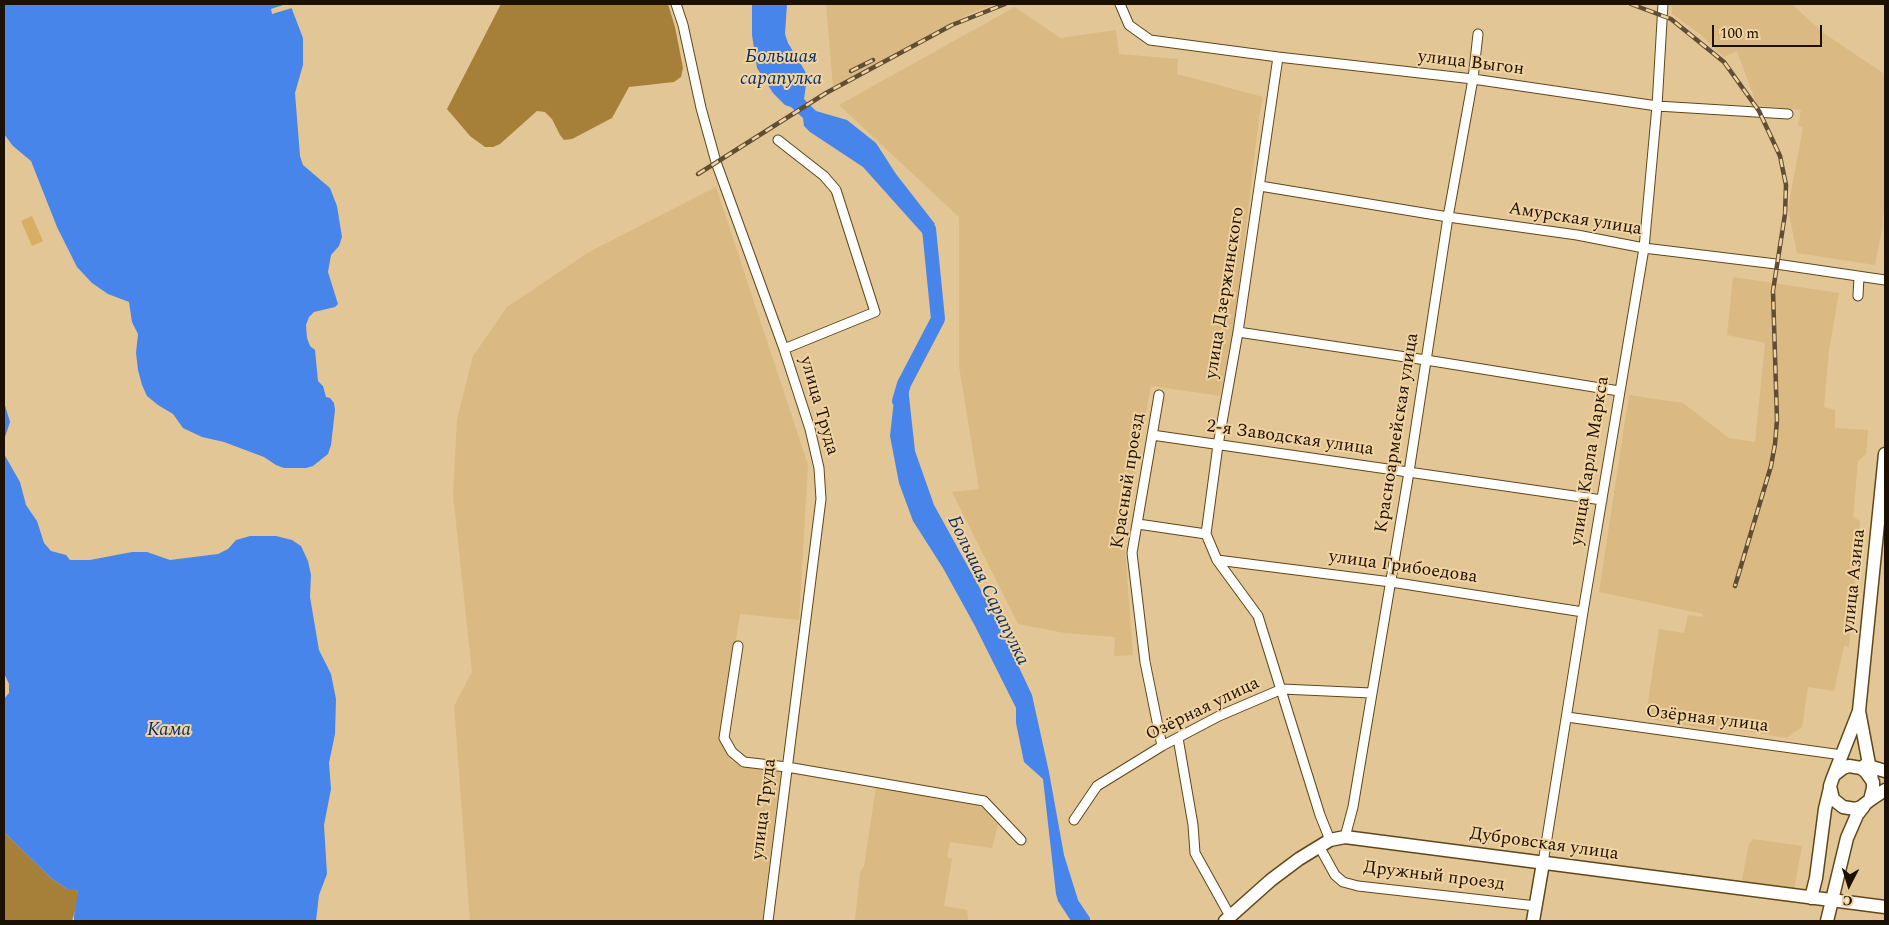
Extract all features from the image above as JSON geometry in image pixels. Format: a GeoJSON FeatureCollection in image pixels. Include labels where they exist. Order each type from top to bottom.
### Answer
{"type":"FeatureCollection","features":[{"type":"Feature","properties":{"kind":"main road","name":"улица Азина"},"geometry":{"type":"LineString","coordinates":[[1811,898],[1816,878],[1825,809],[1832,780],[1860,711],[1880,563],[1885,454]]}},
{"type":"Feature","properties":{"kind":"main road","name":"улица Азина"},"geometry":{"type":"LineString","coordinates":[[1860,711],[1872,782]]}},
{"type":"Feature","properties":{"kind":"main road"},"geometry":{"type":"LineString","coordinates":[[1842,755],[1885,771]]}},
{"type":"Feature","properties":{"kind":"main road"},"geometry":{"type":"LineString","coordinates":[[1827,921],[1847,838],[1857,815],[1868,802],[1873,788],[1866,772],[1855,766],[1843,768],[1832,780],[1833,799],[1842,807],[1855,809],[1868,802],[1885,790]]}},
{"type":"Feature","properties":{"kind":"main road","name":"Дубровская улица"},"geometry":{"type":"LineString","coordinates":[[1228,919],[1271,880],[1299,859],[1324,843],[1345,837],[1885,907]]}},
{"type":"Feature","properties":{"kind":"main road","name":"улица Карла Маркса"},"geometry":{"type":"LineString","coordinates":[[1533,921],[1543,863]]}},
{"type":"Feature","properties":{"kind":"street","name":"улица Труда"},"geometry":{"type":"LineString","coordinates":[[676,4],[683,24],[716,162],[784,349],[810,429],[819,468],[821,499],[768,921]]}},
{"type":"Feature","properties":{"kind":"street","name":"улица Выгон"},"geometry":{"type":"LineString","coordinates":[[1120,4],[1129,25],[1150,40],[1278,57],[1473,79],[1657,106],[1788,114]]}},
{"type":"Feature","properties":{"kind":"street","name":"улица Карла Маркса"},"geometry":{"type":"LineString","coordinates":[[1543,863],[1644,248],[1657,106],[1663,4]]}},
{"type":"Feature","properties":{"kind":"street","name":"Красноармейская улица"},"geometry":{"type":"LineString","coordinates":[[1345,837],[1391,582],[1448,217],[1473,79],[1478,34]]}},
{"type":"Feature","properties":{"kind":"street","name":"улица Дзержинского"},"geometry":{"type":"LineString","coordinates":[[1206,534],[1278,57]]}},
{"type":"Feature","properties":{"kind":"street"},"geometry":{"type":"LineString","coordinates":[[778,140],[824,176],[836,190],[874,312],[784,349]]}},
{"type":"Feature","properties":{"kind":"street","name":"Амурская улица"},"geometry":{"type":"LineString","coordinates":[[1260,186],[1448,217],[1577,235],[1644,248],[1885,280]]}},
{"type":"Feature","properties":{"kind":"street"},"geometry":{"type":"LineString","coordinates":[[1858,296],[1859,276]]}},
{"type":"Feature","properties":{"kind":"street"},"geometry":{"type":"LineString","coordinates":[[1238,332],[1619,391]]}},
{"type":"Feature","properties":{"kind":"street","name":"Красный проезд"},"geometry":{"type":"LineString","coordinates":[[1159,395],[1132,553],[1145,662],[1162,746]]}},
{"type":"Feature","properties":{"kind":"street","name":"2-я Заводская улица"},"geometry":{"type":"LineString","coordinates":[[1152,435],[1602,500]]}},
{"type":"Feature","properties":{"kind":"street"},"geometry":{"type":"LineString","coordinates":[[1138,524],[1206,534]]}},
{"type":"Feature","properties":{"kind":"street","name":"Дружный проезд"},"geometry":{"type":"LineString","coordinates":[[1206,534],[1217,560],[1258,616],[1320,815],[1324,843],[1335,875],[1343,882],[1358,886],[1536,906]]}},
{"type":"Feature","properties":{"kind":"street","name":"улица Грибоедова"},"geometry":{"type":"LineString","coordinates":[[1217,560],[1391,582],[1583,612]]}},
{"type":"Feature","properties":{"kind":"street"},"geometry":{"type":"LineString","coordinates":[[738,646],[724,738],[732,752],[744,762],[787,767],[984,801],[1021,840]]}},
{"type":"Feature","properties":{"kind":"street","name":"Озёрная улица"},"geometry":{"type":"LineString","coordinates":[[1074,820],[1097,786],[1162,746],[1219,716],[1282,689],[1371,693]]}},
{"type":"Feature","properties":{"kind":"street","name":"Озёрная улица"},"geometry":{"type":"LineString","coordinates":[[1567,717],[1842,755]]}},
{"type":"Feature","properties":{"kind":"street"},"geometry":{"type":"LineString","coordinates":[[1178,738],[1193,825],[1195,853],[1228,919]]}},
{"type":"Feature","properties":{"kind":"shaded area"},"geometry":{"type":"Polygon","coordinates":[[[501,4],[668,4],[675,27],[683,68],[681,77],[674,82],[629,87],[612,118],[572,139],[564,140],[552,119],[545,112],[537,111],[500,144],[493,147],[485,147],[470,136],[447,109],[501,4]]]}},
{"type":"Feature","properties":{"kind":"shaded area"},"geometry":{"type":"Polygon","coordinates":[[[826,4],[995,4],[971,13],[833,87],[826,4]]]}},
{"type":"Feature","properties":{"kind":"shaded area"},"geometry":{"type":"Polygon","coordinates":[[[1671,4],[1792,4],[1822,32],[1883,73],[1885,82],[1885,199],[1882,229],[1875,265],[1797,253],[1788,209],[1803,127],[1798,126],[1801,110],[1757,105],[1737,51],[1724,57],[1700,34],[1672,14],[1671,4]]]}},
{"type":"Feature","properties":{"kind":"shaded area"},"geometry":{"type":"Polygon","coordinates":[[[1015,7],[1060,38],[1116,30],[1119,54],[1178,59],[1177,74],[1263,97],[1235,320],[1220,396],[1151,386],[1124,535],[1133,655],[1114,656],[1115,637],[1065,633],[1018,624],[952,492],[979,489],[959,366],[959,217],[839,105],[1015,7]]]}},
{"type":"Feature","properties":{"kind":"shaded area"},"geometry":{"type":"Polygon","coordinates":[[[716,187],[808,465],[799,620],[740,614],[720,739],[731,761],[781,769],[762,921],[470,921],[454,706],[472,672],[453,495],[457,419],[473,356],[507,307],[589,252],[716,187]]]}},
{"type":"Feature","properties":{"kind":"shaded area"},"geometry":{"type":"Polygon","coordinates":[[[32,216],[43,241],[32,246],[21,221],[32,216]]]}},
{"type":"Feature","properties":{"kind":"shaded area"},"geometry":{"type":"Polygon","coordinates":[[[1733,277],[1839,293],[1829,350],[1824,407],[1835,410],[1835,428],[1868,430],[1866,454],[1858,461],[1853,517],[1860,521],[1849,647],[1844,646],[1834,691],[1808,687],[1802,727],[1787,738],[1725,728],[1722,731],[1649,719],[1646,715],[1659,629],[1684,633],[1688,615],[1703,617],[1703,614],[1599,592],[1629,395],[1683,403],[1729,438],[1755,442],[1765,343],[1727,335],[1733,277]]]}},
{"type":"Feature","properties":{"kind":"shaded area"},"geometry":{"type":"Polygon","coordinates":[[[876,787],[981,806],[998,825],[992,848],[950,842],[947,857],[952,859],[944,906],[967,910],[968,921],[855,921],[860,872],[864,866],[876,787]]]}},
{"type":"Feature","properties":{"kind":"shaded area"},"geometry":{"type":"Polygon","coordinates":[[[4,832],[51,878],[67,889],[76,889],[78,900],[72,921],[4,921],[4,832]]]}},
{"type":"Feature","properties":{"kind":"shaded area"},"geometry":{"type":"Polygon","coordinates":[[[1753,839],[1802,846],[1794,890],[1741,884],[1749,844],[1753,839]]]}},
{"type":"Feature","properties":{"kind":"water"},"geometry":{"type":"Polygon","coordinates":[[[4,4],[290,4],[303,38],[303,65],[295,93],[300,156],[303,165],[330,188],[337,206],[342,237],[339,246],[331,255],[328,272],[338,304],[335,307],[314,312],[309,317],[306,325],[307,338],[310,346],[315,350],[318,381],[323,386],[326,397],[330,398],[334,403],[335,410],[331,445],[328,454],[313,466],[306,468],[284,468],[264,457],[224,442],[202,437],[183,428],[173,414],[147,396],[138,370],[136,353],[138,334],[132,322],[129,302],[108,294],[92,283],[77,267],[57,227],[31,161],[13,146],[4,134],[4,4]]]}},
{"type":"Feature","properties":{"kind":"water","name":"Большая сарапулка"},"geometry":{"type":"Polygon","coordinates":[[[752,4],[787,4],[785,34],[788,43],[805,71],[807,78],[804,99],[816,111],[847,120],[876,143],[896,174],[935,224],[923,234],[863,167],[810,132],[804,126],[803,118],[791,107],[785,105],[773,93],[757,68],[752,35],[752,4]]]}},
{"type":"Feature","properties":{"kind":"water"},"geometry":{"type":"Polygon","coordinates":[[[902,383],[908,387],[915,451],[934,505],[993,612],[1032,695],[1049,772],[1064,855],[1078,900],[1090,921],[1071,921],[1058,901],[1043,779],[1024,762],[1016,723],[1016,708],[975,626],[943,568],[913,521],[899,483],[890,436],[894,400],[902,383]]]}},
{"type":"Feature","properties":{"kind":"water"},"geometry":{"type":"Polygon","coordinates":[[[4,402],[10,422],[4,440],[4,402]]]}},
{"type":"Feature","properties":{"kind":"water","name":"Кама"},"geometry":{"type":"Polygon","coordinates":[[[4,454],[20,482],[26,505],[37,521],[44,543],[51,551],[66,555],[70,560],[90,560],[132,552],[147,552],[170,560],[218,554],[228,549],[236,540],[250,536],[276,536],[292,540],[301,546],[308,561],[311,575],[310,597],[319,650],[331,674],[336,699],[335,734],[329,763],[331,789],[324,825],[327,874],[319,895],[316,921],[74,921],[78,893],[76,889],[67,889],[51,878],[4,832],[4,699],[9,693],[9,684],[4,673],[4,454]]]}},
{"type":"Feature","properties":{"kind":"pier"},"geometry":{"type":"Polygon","coordinates":[[[290,4],[292,8],[272,14],[271,9],[290,4]]]}},
{"type":"Feature","properties":{"kind":"waterway","name":"Большая Сарапулка"},"geometry":{"type":"LineString","coordinates":[[899,401],[904,384],[938,319],[929,229],[918,216]]}},
{"type":"Feature","properties":{"kind":"railway"},"geometry":{"type":"LineString","coordinates":[[698,174],[826,93],[952,25],[1005,4]]}},
{"type":"Feature","properties":{"kind":"railway"},"geometry":{"type":"LineString","coordinates":[[1631,4],[1671,19],[1724,62],[1759,111],[1780,156],[1786,185],[1785,214],[1773,291],[1777,420],[1775,444],[1771,466],[1735,586]]}},
{"type":"Feature","properties":{"kind":"railway"},"geometry":{"type":"LineString","coordinates":[[851,71],[873,60]]}}]}
